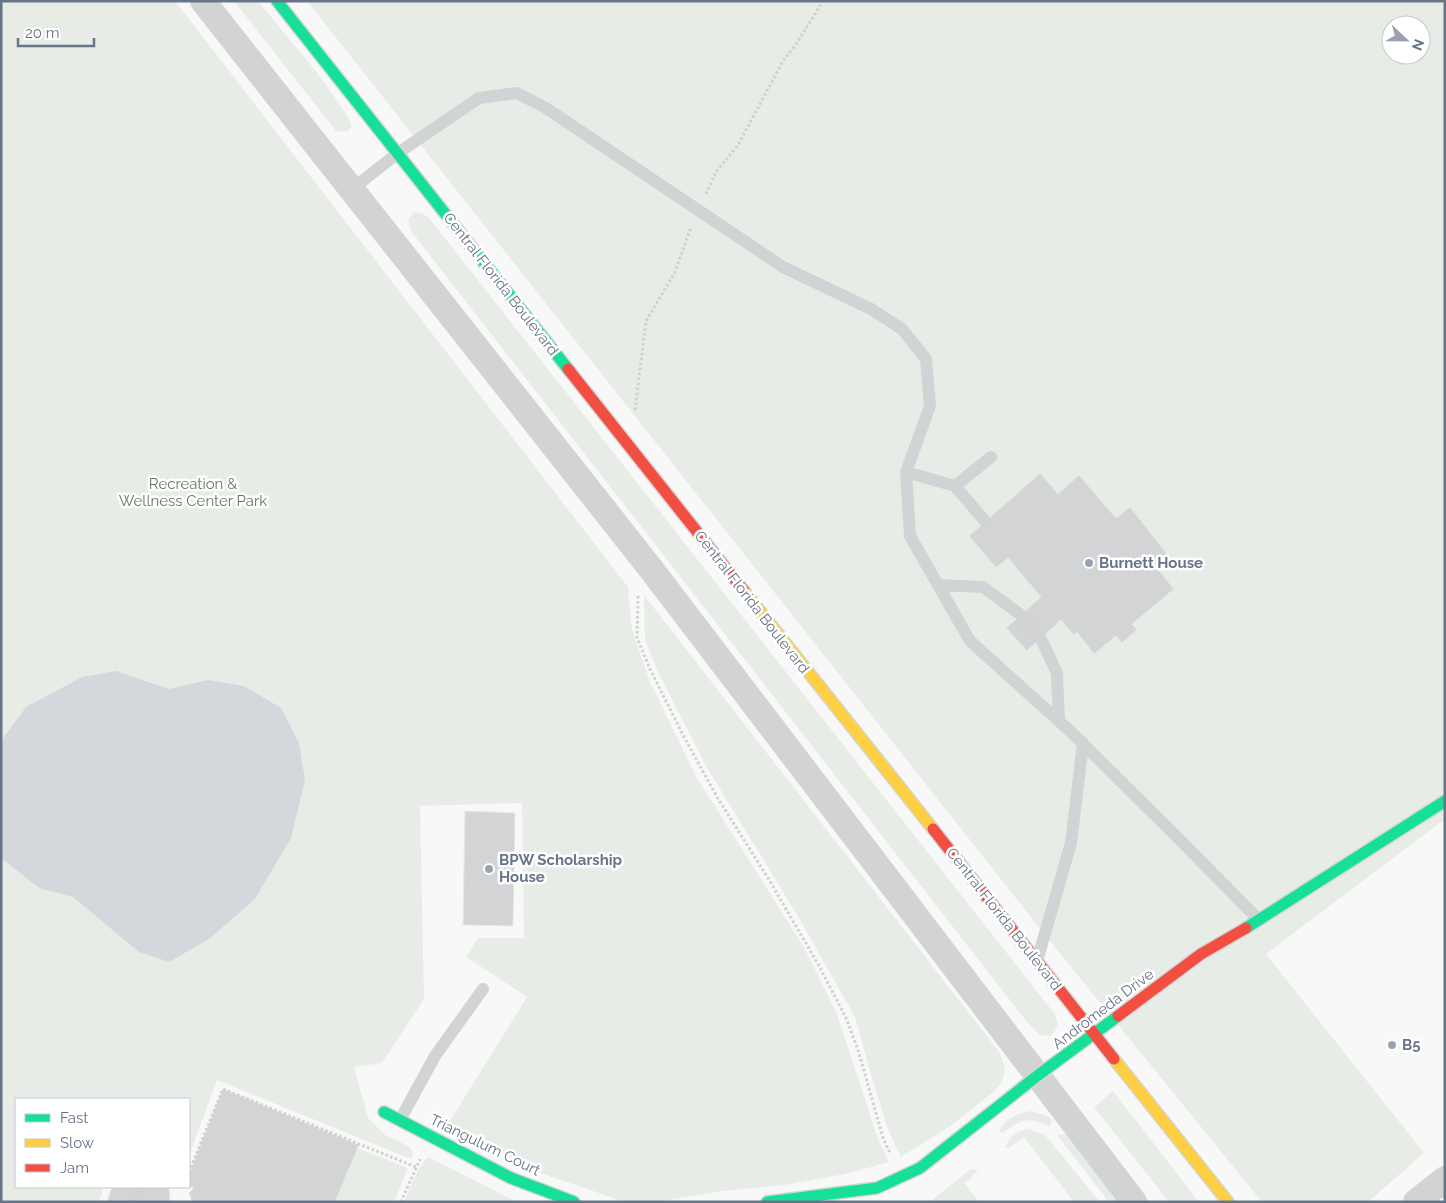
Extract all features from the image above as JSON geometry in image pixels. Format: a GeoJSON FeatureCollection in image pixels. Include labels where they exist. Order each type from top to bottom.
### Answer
{"type":"FeatureCollection","features":[{"type":"Feature","properties":{"kind":"street"},"geometry":{"type":"LineString","coordinates":[[203,1],[658,577],[1134,1202]]}},
{"type":"Feature","properties":{"kind":"street","name":"Central Florida Boulevard"},"geometry":{"type":"LineString","coordinates":[[277,1],[1228,1202]]}},
{"type":"Feature","properties":{"kind":"street","name":"Andromeda Drive"},"geometry":{"type":"LineString","coordinates":[[767,1202],[877,1188],[920,1168],[1037,1076],[1201,954],[1259,920],[1445,801]]}},
{"type":"Feature","properties":{"kind":"street","name":"Triangulum Court"},"geometry":{"type":"LineString","coordinates":[[384,1112],[510,1178],[574,1202]]}},
{"type":"Feature","properties":{"kind":"street"},"geometry":{"type":"LineString","coordinates":[[1416,1202],[1445,1180]]}},
{"type":"Feature","properties":{"kind":"lane"},"geometry":{"type":"LineString","coordinates":[[352,189],[398,153],[479,98],[517,93],[546,108],[783,267],[871,308],[902,329],[926,359],[930,406],[906,472],[910,536],[970,641],[1083,743],[1259,920]]}},
{"type":"Feature","properties":{"kind":"lane"},"geometry":{"type":"LineString","coordinates":[[955,486],[992,457]]}},
{"type":"Feature","properties":{"kind":"lane"},"geometry":{"type":"LineString","coordinates":[[906,472],[955,486],[986,522]]}},
{"type":"Feature","properties":{"kind":"lane"},"geometry":{"type":"LineString","coordinates":[[938,586],[983,587],[1021,615],[1041,639],[1057,673],[1059,721]]}},
{"type":"Feature","properties":{"kind":"lane"},"geometry":{"type":"LineString","coordinates":[[1037,961],[1071,843],[1083,743]]}},
{"type":"Feature","properties":{"kind":"lane"},"geometry":{"type":"LineString","coordinates":[[400,1120],[435,1056],[483,989]]}},
{"type":"Feature","properties":{"kind":"lane"},"geometry":{"type":"LineString","coordinates":[[877,1188],[878,1202]]}},
{"type":"Feature","properties":{"kind":"path"},"geometry":{"type":"LineString","coordinates":[[638,594],[637,638],[650,668],[682,735],[818,964],[847,1020],[859,1053],[883,1138],[890,1155]]}},
{"type":"Feature","properties":{"kind":"path"},"geometry":{"type":"LineString","coordinates":[[190,1170],[223,1089],[416,1167]]}},
{"type":"Feature","properties":{"kind":"path"},"geometry":{"type":"LineString","coordinates":[[401,1202],[430,1136]]}},
{"type":"Feature","properties":{"kind":"path"},"geometry":{"type":"LineString","coordinates":[[132,1202],[139,1188]]}},
{"type":"Feature","properties":{"kind":"green space","name":"Recreation & Wellness Center Park"},"geometry":{"type":"Polygon","coordinates":[[[1,1],[175,1],[628,587],[632,630],[650,682],[697,778],[804,947],[837,1014],[878,1139],[889,1162],[850,1173],[785,1185],[724,1191],[654,1202],[625,1202],[532,1170],[448,1124],[527,997],[466,957],[478,938],[524,938],[522,803],[420,806],[424,999],[382,1063],[354,1067],[368,1118],[385,1135],[410,1147],[413,1154],[411,1159],[217,1080],[190,1153],[190,1098],[15,1098],[15,1188],[104,1188],[99,1202],[1,1202],[1,1]]]}},
{"type":"Feature","properties":{"kind":"green space"},"geometry":{"type":"Polygon","coordinates":[[[234,1],[258,1],[322,79],[348,117],[352,126],[347,132],[336,131],[234,1]]]}},
{"type":"Feature","properties":{"kind":"green space"},"geometry":{"type":"Polygon","coordinates":[[[307,1],[1445,1],[1445,819],[1266,954],[1424,1153],[1368,1202],[1262,1202],[1045,935],[307,1]]]}},
{"type":"Feature","properties":{"kind":"green space"},"geometry":{"type":"Polygon","coordinates":[[[413,212],[422,213],[429,218],[1054,1013],[1058,1023],[1055,1031],[1050,1036],[1040,1035],[1027,1022],[411,231],[408,220],[413,212]]]}},
{"type":"Feature","properties":{"kind":"green space"},"geometry":{"type":"Polygon","coordinates":[[[644,595],[1000,1053],[1005,1068],[1002,1082],[991,1094],[949,1127],[901,1157],[889,1132],[855,1017],[799,918],[706,766],[657,670],[645,640],[644,595]]]}},
{"type":"Feature","properties":{"kind":"green space"},"geometry":{"type":"Polygon","coordinates":[[[1113,1091],[1199,1202],[1169,1202],[1094,1107],[1113,1091]]]}},
{"type":"Feature","properties":{"kind":"green space"},"geometry":{"type":"Polygon","coordinates":[[[1031,1111],[1052,1119],[1050,1127],[1031,1120],[1021,1122],[1003,1133],[999,1132],[1001,1127],[1012,1117],[1031,1111]]]}},
{"type":"Feature","properties":{"kind":"green space"},"geometry":{"type":"Polygon","coordinates":[[[1029,1129],[1045,1135],[1100,1202],[1074,1202],[1024,1137],[1009,1148],[1005,1148],[1014,1135],[1029,1129]]]}},
{"type":"Feature","properties":{"kind":"green space"},"geometry":{"type":"Polygon","coordinates":[[[1066,1134],[1119,1202],[1109,1202],[1057,1135],[1066,1134]]]}},
{"type":"Feature","properties":{"kind":"green space"},"geometry":{"type":"Polygon","coordinates":[[[357,1148],[408,1168],[394,1202],[335,1202],[357,1148]]]}},
{"type":"Feature","properties":{"kind":"green space"},"geometry":{"type":"Polygon","coordinates":[[[427,1158],[517,1202],[404,1202],[419,1168],[427,1158]]]}},
{"type":"Feature","properties":{"kind":"green space"},"geometry":{"type":"Polygon","coordinates":[[[971,1169],[978,1170],[965,1184],[979,1202],[932,1202],[933,1199],[971,1169]]]}},
{"type":"Feature","properties":{"kind":"shaded area"},"geometry":{"type":"Polygon","coordinates":[[[116,671],[169,689],[208,680],[244,686],[281,708],[299,743],[305,780],[291,838],[255,899],[209,939],[169,962],[139,952],[73,897],[39,888],[1,858],[1,741],[26,707],[82,677],[116,671]]]}},
{"type":"Feature","properties":{"kind":"building","name":"Burnett House"},"geometry":{"type":"Polygon","coordinates":[[[1040,473],[1058,494],[1079,475],[1116,518],[1130,507],[1171,559],[1158,569],[1174,589],[1132,624],[1137,630],[1122,643],[1116,636],[1094,654],[1077,632],[1074,635],[1061,620],[1027,651],[1006,628],[1041,597],[1008,558],[996,568],[969,536],[1040,473]]]}},
{"type":"Feature","properties":{"kind":"building","name":"BPW Scholarship House"},"geometry":{"type":"Polygon","coordinates":[[[465,811],[515,813],[513,926],[463,925],[465,811]]]}},
{"type":"Feature","properties":{"kind":"building"},"geometry":{"type":"Polygon","coordinates":[[[223,1089],[359,1145],[335,1202],[192,1202],[189,1193],[194,1188],[190,1187],[190,1172],[223,1089]]]}},
{"type":"Feature","properties":{"kind":"building"},"geometry":{"type":"Polygon","coordinates":[[[112,1188],[169,1188],[170,1202],[107,1202],[112,1188]]]}},
{"type":"Feature","properties":{"kind":"traffic: fast"},"geometry":{"type":"LineString","coordinates":[[277,1],[568,369]]}},
{"type":"Feature","properties":{"kind":"traffic: fast"},"geometry":{"type":"LineString","coordinates":[[1246,928],[1445,801]]}},
{"type":"Feature","properties":{"kind":"traffic: fast"},"geometry":{"type":"LineString","coordinates":[[767,1202],[877,1188],[920,1168],[1037,1076],[1118,1016]]}},
{"type":"Feature","properties":{"kind":"traffic: fast"},"geometry":{"type":"LineString","coordinates":[[384,1112],[511,1178],[574,1202]]}},
{"type":"Feature","properties":{"kind":"traffic: slow"},"geometry":{"type":"LineString","coordinates":[[744,591],[933,829]]}},
{"type":"Feature","properties":{"kind":"traffic: slow"},"geometry":{"type":"LineString","coordinates":[[1114,1059],[1228,1202]]}},
{"type":"Feature","properties":{"kind":"traffic: jam"},"geometry":{"type":"LineString","coordinates":[[568,369],[744,591]]}},
{"type":"Feature","properties":{"kind":"traffic: jam"},"geometry":{"type":"LineString","coordinates":[[933,829],[1114,1059]]}},
{"type":"Feature","properties":{"kind":"traffic: jam"},"geometry":{"type":"LineString","coordinates":[[1118,1016],[1201,954],[1246,928]]}},
{"type":"Feature","properties":{"kind":"place","name":"Burnett House"},"geometry":{"type":"Point","coordinates":[1089,563]}},
{"type":"Feature","properties":{"kind":"place","name":"BPW Scholarship House"},"geometry":{"type":"Point","coordinates":[489,869]}},
{"type":"Feature","properties":{"kind":"place","name":"B5"},"geometry":{"type":"Point","coordinates":[1392,1045]}}]}
